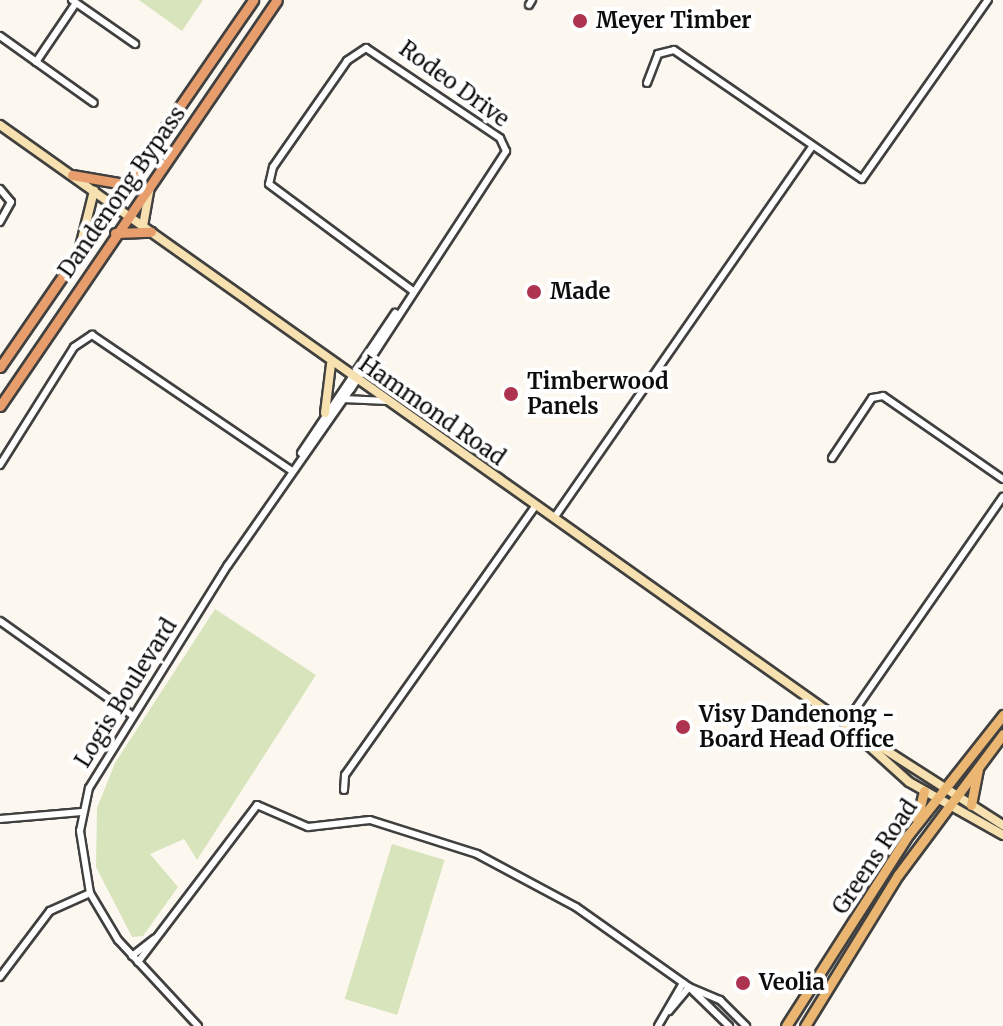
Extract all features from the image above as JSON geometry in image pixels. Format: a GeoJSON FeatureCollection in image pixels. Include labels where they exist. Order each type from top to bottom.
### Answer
{"type":"FeatureCollection","features":[{"type":"Feature","properties":{"kind":"highway","name":"Dandenong Bypass"},"geometry":{"type":"LineString","coordinates":[[0,367],[253,0]]}},
{"type":"Feature","properties":{"kind":"highway","name":"Dandenong Bypass"},"geometry":{"type":"LineString","coordinates":[[0,406],[127,214],[277,0]]}},
{"type":"Feature","properties":{"kind":"highway"},"geometry":{"type":"LineString","coordinates":[[72,175],[124,184]]}},
{"type":"Feature","properties":{"kind":"highway"},"geometry":{"type":"LineString","coordinates":[[115,233],[147,229]]}},
{"type":"Feature","properties":{"kind":"main road","name":"Hammond Road"},"geometry":{"type":"LineString","coordinates":[[0,125],[331,364],[845,724],[1003,825]]}},
{"type":"Feature","properties":{"kind":"main road"},"geometry":{"type":"LineString","coordinates":[[147,229],[152,179]]}},
{"type":"Feature","properties":{"kind":"main road"},"geometry":{"type":"LineString","coordinates":[[80,247],[94,191]]}},
{"type":"Feature","properties":{"kind":"main road"},"geometry":{"type":"LineString","coordinates":[[325,413],[331,364]]}},
{"type":"Feature","properties":{"kind":"main road","name":"Greens Road"},"geometry":{"type":"LineString","coordinates":[[786,1026],[915,826],[1003,715]]}},
{"type":"Feature","properties":{"kind":"main road","name":"Hammond Road"},"geometry":{"type":"LineString","coordinates":[[845,724],[924,791],[1003,835]]}},
{"type":"Feature","properties":{"kind":"main road","name":"Greens Road"},"geometry":{"type":"LineString","coordinates":[[808,1024],[954,796],[1003,734]]}},
{"type":"Feature","properties":{"kind":"main road"},"geometry":{"type":"LineString","coordinates":[[971,805],[979,764]]}},
{"type":"Feature","properties":{"kind":"main road"},"geometry":{"type":"LineString","coordinates":[[915,826],[924,791]]}},
{"type":"Feature","properties":{"kind":"street"},"geometry":{"type":"LineString","coordinates":[[647,83],[658,54],[674,50],[862,179],[988,0]]}},
{"type":"Feature","properties":{"kind":"street"},"geometry":{"type":"LineString","coordinates":[[36,62],[74,1],[135,44]]}},
{"type":"Feature","properties":{"kind":"street"},"geometry":{"type":"LineString","coordinates":[[0,36],[94,103]]}},
{"type":"Feature","properties":{"kind":"street","name":"Rodeo Drive"},"geometry":{"type":"LineString","coordinates":[[353,377],[413,291],[501,164],[505,144],[366,48],[339,73],[273,167],[269,184],[413,291]]}},
{"type":"Feature","properties":{"kind":"street"},"geometry":{"type":"LineString","coordinates":[[554,518],[812,147]]}},
{"type":"Feature","properties":{"kind":"street"},"geometry":{"type":"LineString","coordinates":[[0,189],[11,202],[0,222]]}},
{"type":"Feature","properties":{"kind":"street"},"geometry":{"type":"LineString","coordinates":[[0,465],[74,347],[92,335],[293,467]]}},
{"type":"Feature","properties":{"kind":"street","name":"Logis Boulevard"},"geometry":{"type":"LineString","coordinates":[[293,467],[343,399],[353,377]]}},
{"type":"Feature","properties":{"kind":"street","name":"Logis Boulevard"},"geometry":{"type":"LineString","coordinates":[[198,1026],[135,959],[90,893],[82,812],[99,765],[325,413],[353,377]]}},
{"type":"Feature","properties":{"kind":"street"},"geometry":{"type":"LineString","coordinates":[[832,458],[872,398],[883,396],[1003,479]]}},
{"type":"Feature","properties":{"kind":"street"},"geometry":{"type":"LineString","coordinates":[[343,399],[388,401]]}},
{"type":"Feature","properties":{"kind":"street"},"geometry":{"type":"LineString","coordinates":[[845,724],[1003,497]]}},
{"type":"Feature","properties":{"kind":"street"},"geometry":{"type":"LineString","coordinates":[[344,790],[345,775],[536,505]]}},
{"type":"Feature","properties":{"kind":"street"},"geometry":{"type":"LineString","coordinates":[[0,621],[132,715]]}},
{"type":"Feature","properties":{"kind":"street"},"geometry":{"type":"LineString","coordinates":[[135,959],[157,936],[257,805],[308,827],[370,820],[477,854],[568,902],[686,985],[729,1026]]}},
{"type":"Feature","properties":{"kind":"street"},"geometry":{"type":"LineString","coordinates":[[0,819],[82,812]]}},
{"type":"Feature","properties":{"kind":"street"},"geometry":{"type":"LineString","coordinates":[[0,977],[50,911],[90,893]]}},
{"type":"Feature","properties":{"kind":"street"},"geometry":{"type":"LineString","coordinates":[[658,1026],[686,985]]}},
{"type":"Feature","properties":{"kind":"street"},"geometry":{"type":"LineString","coordinates":[[686,985],[720,1000],[746,1026]]}},
{"type":"Feature","properties":{"kind":"green space"},"geometry":{"type":"Polygon","coordinates":[[[139,0],[203,0],[182,31],[139,0]]]}},
{"type":"Feature","properties":{"kind":"green space"},"geometry":{"type":"Polygon","coordinates":[[[215,609],[316,675],[197,860],[184,839],[150,854],[178,887],[143,936],[132,937],[96,867],[97,808],[115,763],[215,609]]]}},
{"type":"Feature","properties":{"kind":"green space"},"geometry":{"type":"Polygon","coordinates":[[[392,844],[445,860],[397,1015],[345,999],[392,844]]]}},
{"type":"Feature","properties":{"kind":"place","name":"Meyer Timber"},"geometry":{"type":"Point","coordinates":[580,21]}},
{"type":"Feature","properties":{"kind":"place","name":"Made"},"geometry":{"type":"Point","coordinates":[534,292]}},
{"type":"Feature","properties":{"kind":"place","name":"Timberwood Panels"},"geometry":{"type":"Point","coordinates":[511,394]}},
{"type":"Feature","properties":{"kind":"place","name":"Visy Dandenong - Board Head Office"},"geometry":{"type":"Point","coordinates":[683,727]}},
{"type":"Feature","properties":{"kind":"place","name":"Veolia"},"geometry":{"type":"Point","coordinates":[743,983]}}]}
